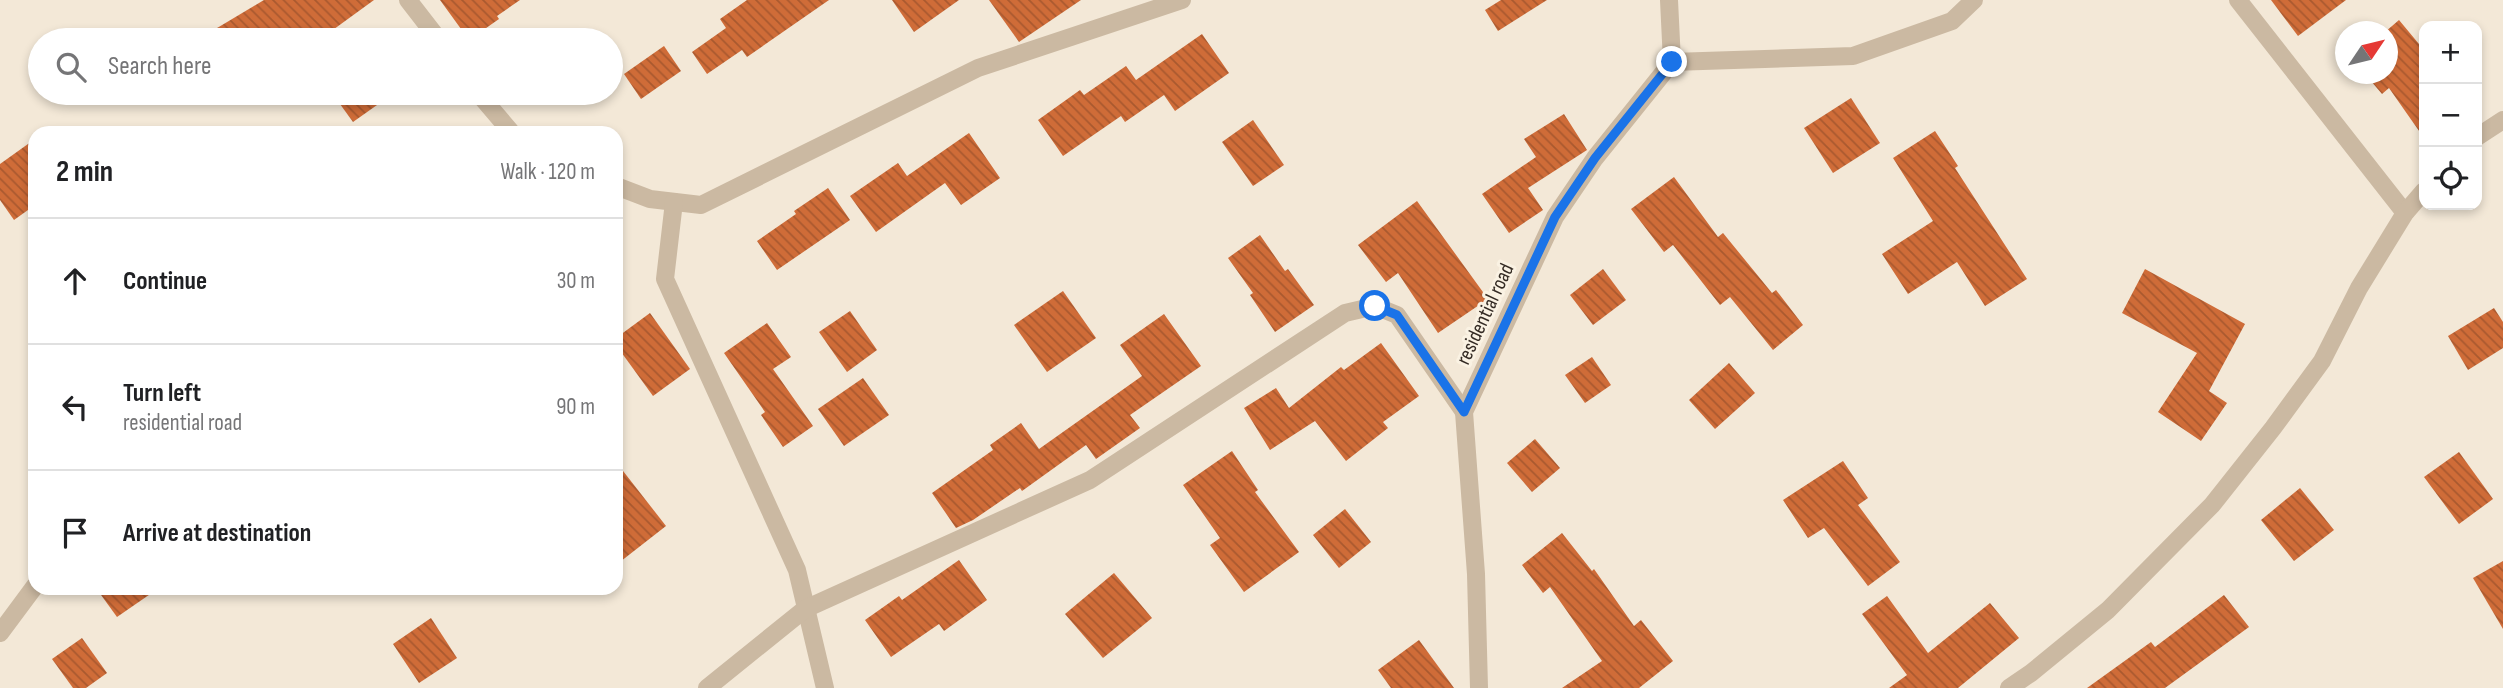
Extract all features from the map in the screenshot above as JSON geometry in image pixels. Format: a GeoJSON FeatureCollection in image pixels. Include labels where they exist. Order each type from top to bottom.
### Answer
{"type":"FeatureCollection","features":[{"type":"Feature","properties":{"kind":"street"},"geometry":{"type":"LineString","coordinates":[[408,0],[430,28]]}},
{"type":"Feature","properties":{"kind":"street"},"geometry":{"type":"LineString","coordinates":[[623,189],[650,199],[701,205],[978,68],[1182,0]]}},
{"type":"Feature","properties":{"kind":"street"},"geometry":{"type":"LineString","coordinates":[[1669,0],[1672,62],[1853,56],[1952,21],[1974,0]]}},
{"type":"Feature","properties":{"kind":"street"},"geometry":{"type":"LineString","coordinates":[[2238,0],[2405,213]]}},
{"type":"Feature","properties":{"kind":"street","name":"residential road"},"geometry":{"type":"LineString","coordinates":[[1479,688],[1476,574],[1464,412],[1555,217],[1595,158],[1672,62]]}},
{"type":"Feature","properties":{"kind":"street"},"geometry":{"type":"LineString","coordinates":[[488,105],[506,126]]}},
{"type":"Feature","properties":{"kind":"street"},"geometry":{"type":"LineString","coordinates":[[2482,134],[2503,120]]}},
{"type":"Feature","properties":{"kind":"street"},"geometry":{"type":"LineString","coordinates":[[2009,688],[2032,673],[2108,610],[2212,505],[2322,361],[2359,288],[2405,213],[2419,197]]}},
{"type":"Feature","properties":{"kind":"street"},"geometry":{"type":"LineString","coordinates":[[674,202],[666,279],[797,570],[825,688]]}},
{"type":"Feature","properties":{"kind":"street"},"geometry":{"type":"LineString","coordinates":[[707,688],[805,609],[1090,480],[1345,313],[1375,306],[1397,315],[1464,412]]}},
{"type":"Feature","properties":{"kind":"street"},"geometry":{"type":"LineString","coordinates":[[0,634],[28,595]]}},
{"type":"Feature","properties":{"kind":"building"},"geometry":{"type":"Polygon","coordinates":[[[264,0],[374,0],[336,28],[217,28],[264,0]]]}},
{"type":"Feature","properties":{"kind":"building"},"geometry":{"type":"Polygon","coordinates":[[[440,0],[520,0],[497,16],[499,19],[486,28],[460,28],[440,0]]]}},
{"type":"Feature","properties":{"kind":"building"},"geometry":{"type":"Polygon","coordinates":[[[747,0],[829,0],[747,57],[742,50],[707,74],[692,52],[726,28],[720,19],[747,0]]]}},
{"type":"Feature","properties":{"kind":"building"},"geometry":{"type":"Polygon","coordinates":[[[892,0],[959,0],[914,32],[892,0]]]}},
{"type":"Feature","properties":{"kind":"building"},"geometry":{"type":"Polygon","coordinates":[[[989,0],[1081,0],[1019,42],[989,0]]]}},
{"type":"Feature","properties":{"kind":"building"},"geometry":{"type":"Polygon","coordinates":[[[1501,0],[1547,0],[1498,31],[1485,10],[1501,0]]]}},
{"type":"Feature","properties":{"kind":"building"},"geometry":{"type":"Polygon","coordinates":[[[2271,0],[2346,0],[2298,36],[2271,0]]]}},
{"type":"Feature","properties":{"kind":"building"},"geometry":{"type":"Polygon","coordinates":[[[2398,21],[2419,44],[2419,131],[2389,88],[2382,94],[2374,84],[2398,84],[2398,21]]]}},
{"type":"Feature","properties":{"kind":"building"},"geometry":{"type":"Polygon","coordinates":[[[1202,34],[1229,73],[1175,111],[1164,95],[1125,122],[1121,116],[1063,156],[1038,120],[1080,90],[1084,95],[1126,66],[1136,80],[1202,34]]]}},
{"type":"Feature","properties":{"kind":"building"},"geometry":{"type":"Polygon","coordinates":[[[664,46],[681,71],[641,99],[624,74],[664,46]]]}},
{"type":"Feature","properties":{"kind":"building"},"geometry":{"type":"Polygon","coordinates":[[[1851,98],[1880,143],[1833,173],[1804,128],[1851,98]]]}},
{"type":"Feature","properties":{"kind":"building"},"geometry":{"type":"Polygon","coordinates":[[[341,105],[377,105],[353,122],[341,105]]]}},
{"type":"Feature","properties":{"kind":"building"},"geometry":{"type":"Polygon","coordinates":[[[1564,114],[1587,150],[1528,188],[1543,210],[1509,233],[1482,194],[1536,157],[1524,139],[1564,114]]]}},
{"type":"Feature","properties":{"kind":"building"},"geometry":{"type":"Polygon","coordinates":[[[1253,120],[1284,165],[1253,186],[1222,142],[1253,120]]]}},
{"type":"Feature","properties":{"kind":"building"},"geometry":{"type":"Polygon","coordinates":[[[1935,131],[1958,166],[1955,168],[2027,279],[1985,306],[1957,262],[1908,294],[1882,254],[1933,221],[1893,158],[1935,131]]]}},
{"type":"Feature","properties":{"kind":"building"},"geometry":{"type":"Polygon","coordinates":[[[969,133],[1000,178],[961,205],[945,183],[876,232],[850,196],[898,163],[907,176],[969,133]]]}},
{"type":"Feature","properties":{"kind":"building"},"geometry":{"type":"Polygon","coordinates":[[[28,144],[28,210],[14,220],[0,200],[0,164],[28,144]]]}},
{"type":"Feature","properties":{"kind":"building"},"geometry":{"type":"Polygon","coordinates":[[[1674,177],[1718,237],[1723,233],[1772,293],[1776,290],[1803,325],[1773,350],[1730,297],[1720,305],[1673,245],[1664,252],[1631,209],[1674,177]]]}},
{"type":"Feature","properties":{"kind":"building"},"geometry":{"type":"Polygon","coordinates":[[[828,188],[850,220],[777,270],[757,241],[828,188]]]}},
{"type":"Feature","properties":{"kind":"building"},"geometry":{"type":"Polygon","coordinates":[[[1417,201],[1488,299],[1438,333],[1398,273],[1386,282],[1358,245],[1417,201]]]}},
{"type":"Feature","properties":{"kind":"building"},"geometry":{"type":"Polygon","coordinates":[[[1260,235],[1285,271],[1288,269],[1314,305],[1275,332],[1250,295],[1253,293],[1228,258],[1260,235]]]}},
{"type":"Feature","properties":{"kind":"building"},"geometry":{"type":"Polygon","coordinates":[[[1603,269],[1626,300],[1593,325],[1570,295],[1603,269]]]}},
{"type":"Feature","properties":{"kind":"building"},"geometry":{"type":"Polygon","coordinates":[[[2145,269],[2245,324],[2209,391],[2227,403],[2201,441],[2158,412],[2197,353],[2122,313],[2145,269]]]}},
{"type":"Feature","properties":{"kind":"building"},"geometry":{"type":"Polygon","coordinates":[[[1063,291],[1096,338],[1047,372],[1014,325],[1063,291]]]}},
{"type":"Feature","properties":{"kind":"building"},"geometry":{"type":"Polygon","coordinates":[[[2494,308],[2503,322],[2503,348],[2468,370],[2448,336],[2494,308]]]}},
{"type":"Feature","properties":{"kind":"building"},"geometry":{"type":"Polygon","coordinates":[[[850,311],[877,350],[847,372],[819,332],[850,311]]]}},
{"type":"Feature","properties":{"kind":"building"},"geometry":{"type":"Polygon","coordinates":[[[650,313],[690,369],[653,396],[623,355],[623,333],[650,313]]]}},
{"type":"Feature","properties":{"kind":"building"},"geometry":{"type":"Polygon","coordinates":[[[1164,314],[1201,366],[1130,415],[1140,428],[1096,459],[1086,445],[1022,491],[1020,488],[973,520],[956,528],[932,493],[993,450],[990,445],[1021,423],[1039,449],[1142,376],[1120,345],[1164,314]]]}},
{"type":"Feature","properties":{"kind":"building"},"geometry":{"type":"Polygon","coordinates":[[[767,323],[791,357],[773,369],[813,426],[783,447],[761,415],[765,412],[724,353],[767,323]]]}},
{"type":"Feature","properties":{"kind":"building"},"geometry":{"type":"Polygon","coordinates":[[[1381,343],[1419,396],[1383,422],[1388,428],[1346,461],[1315,421],[1270,450],[1244,408],[1276,388],[1289,408],[1341,367],[1344,370],[1381,343]]]}},
{"type":"Feature","properties":{"kind":"building"},"geometry":{"type":"Polygon","coordinates":[[[1592,357],[1611,385],[1585,403],[1565,375],[1592,357]]]}},
{"type":"Feature","properties":{"kind":"building"},"geometry":{"type":"Polygon","coordinates":[[[1729,363],[1755,393],[1715,429],[1689,400],[1729,363]]]}},
{"type":"Feature","properties":{"kind":"building"},"geometry":{"type":"Polygon","coordinates":[[[863,378],[889,415],[844,446],[818,409],[863,378]]]}},
{"type":"Feature","properties":{"kind":"building"},"geometry":{"type":"Polygon","coordinates":[[[1535,439],[1560,468],[1532,492],[1507,463],[1535,439]]]}},
{"type":"Feature","properties":{"kind":"building"},"geometry":{"type":"Polygon","coordinates":[[[1232,451],[1258,490],[1255,492],[1299,552],[1244,592],[1210,545],[1220,538],[1183,485],[1232,451]]]}},
{"type":"Feature","properties":{"kind":"building"},"geometry":{"type":"Polygon","coordinates":[[[2459,452],[2493,499],[2459,524],[2424,477],[2459,452]]]}},
{"type":"Feature","properties":{"kind":"building"},"geometry":{"type":"Polygon","coordinates":[[[1843,461],[1868,498],[1858,505],[1900,562],[1868,586],[1824,528],[1808,538],[1783,500],[1843,461]]]}},
{"type":"Feature","properties":{"kind":"building"},"geometry":{"type":"Polygon","coordinates":[[[623,471],[666,526],[623,560],[623,471]]]}},
{"type":"Feature","properties":{"kind":"building"},"geometry":{"type":"Polygon","coordinates":[[[2300,488],[2334,530],[2294,561],[2261,520],[2300,488]]]}},
{"type":"Feature","properties":{"kind":"building"},"geometry":{"type":"Polygon","coordinates":[[[1345,509],[1371,542],[1339,568],[1313,535],[1345,509]]]}},
{"type":"Feature","properties":{"kind":"building"},"geometry":{"type":"Polygon","coordinates":[[[1562,533],[1592,571],[1594,569],[1634,626],[1641,620],[1673,661],[1639,688],[1562,688],[1602,661],[1550,587],[1543,593],[1522,565],[1562,533]]]}},
{"type":"Feature","properties":{"kind":"building"},"geometry":{"type":"Polygon","coordinates":[[[959,560],[987,600],[944,631],[939,624],[891,657],[865,620],[899,596],[902,600],[959,560]]]}},
{"type":"Feature","properties":{"kind":"building"},"geometry":{"type":"Polygon","coordinates":[[[2503,561],[2503,629],[2473,578],[2503,561]]]}},
{"type":"Feature","properties":{"kind":"building"},"geometry":{"type":"Polygon","coordinates":[[[1114,573],[1152,618],[1103,658],[1065,614],[1114,573]]]}},
{"type":"Feature","properties":{"kind":"building"},"geometry":{"type":"Polygon","coordinates":[[[101,595],[149,595],[117,617],[101,595]]]}},
{"type":"Feature","properties":{"kind":"building"},"geometry":{"type":"Polygon","coordinates":[[[2224,595],[2249,627],[2165,688],[2087,688],[2151,642],[2155,647],[2224,595]]]}},
{"type":"Feature","properties":{"kind":"building"},"geometry":{"type":"Polygon","coordinates":[[[1887,596],[1928,653],[1990,603],[2019,638],[1958,688],[1889,688],[1907,675],[1862,614],[1887,596]]]}},
{"type":"Feature","properties":{"kind":"building"},"geometry":{"type":"Polygon","coordinates":[[[431,618],[457,658],[419,683],[393,644],[431,618]]]}},
{"type":"Feature","properties":{"kind":"building"},"geometry":{"type":"Polygon","coordinates":[[[82,638],[107,673],[86,688],[73,688],[52,659],[82,638]]]}},
{"type":"Feature","properties":{"kind":"building"},"geometry":{"type":"Polygon","coordinates":[[[1419,640],[1454,688],[1391,688],[1378,670],[1419,640]]]}},
{"type":"Feature","properties":{"kind":"route"},"geometry":{"type":"LineString","coordinates":[[1375,306],[1397,315],[1464,412],[1555,217],[1595,158],[1672,62]]}}]}
